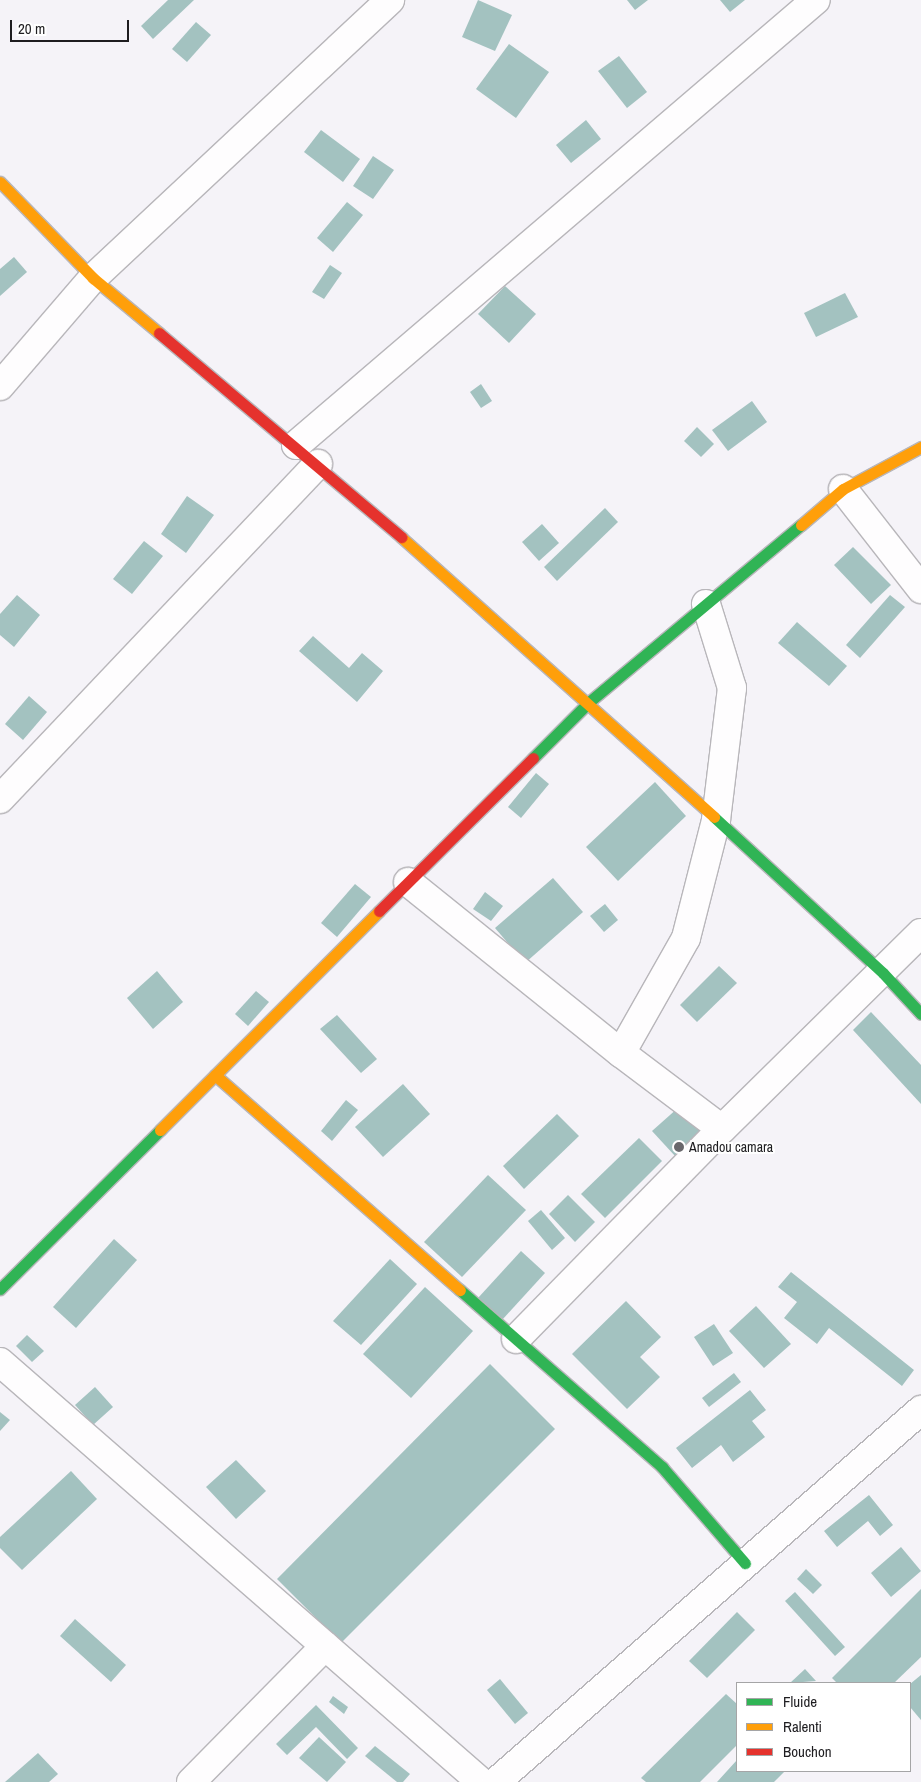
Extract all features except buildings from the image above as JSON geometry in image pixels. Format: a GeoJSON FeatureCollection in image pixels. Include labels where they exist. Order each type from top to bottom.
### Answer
{"type":"FeatureCollection","features":[{"type":"Feature","properties":{"kind":"street"},"geometry":{"type":"LineString","coordinates":[[0,386],[93,278],[390,0]]}},
{"type":"Feature","properties":{"kind":"street"},"geometry":{"type":"LineString","coordinates":[[296,445],[816,0]]}},
{"type":"Feature","properties":{"kind":"street"},"geometry":{"type":"LineString","coordinates":[[0,182],[93,278],[296,445],[589,702],[883,973],[921,1014]]}},
{"type":"Feature","properties":{"kind":"street"},"geometry":{"type":"LineString","coordinates":[[0,1289],[589,702],[844,489],[921,448]]}},
{"type":"Feature","properties":{"kind":"street"},"geometry":{"type":"LineString","coordinates":[[0,799],[318,464]]}},
{"type":"Feature","properties":{"kind":"street"},"geometry":{"type":"LineString","coordinates":[[844,489],[921,589]]}},
{"type":"Feature","properties":{"kind":"street"},"geometry":{"type":"LineString","coordinates":[[621,1053],[686,938],[716,820],[732,688],[706,604]]}},
{"type":"Feature","properties":{"kind":"street"},"geometry":{"type":"LineString","coordinates":[[408,882],[621,1053],[722,1129]]}},
{"type":"Feature","properties":{"kind":"street"},"geometry":{"type":"LineString","coordinates":[[516,1338],[722,1129],[921,934]]}},
{"type":"Feature","properties":{"kind":"street"},"geometry":{"type":"LineString","coordinates":[[215,1075],[662,1467],[745,1563]]}},
{"type":"Feature","properties":{"kind":"street"},"geometry":{"type":"LineString","coordinates":[[0,1362],[481,1782]]}},
{"type":"Feature","properties":{"kind":"street"},"geometry":{"type":"LineString","coordinates":[[496,1782],[921,1410]]}},
{"type":"Feature","properties":{"kind":"street"},"geometry":{"type":"LineString","coordinates":[[191,1782],[325,1646]]}},
{"type":"Feature","properties":{"kind":"traffic: fast"},"geometry":{"type":"LineString","coordinates":[[533,758],[589,702],[801,525]]}},
{"type":"Feature","properties":{"kind":"traffic: fast"},"geometry":{"type":"LineString","coordinates":[[714,817],[883,973],[921,1014]]}},
{"type":"Feature","properties":{"kind":"traffic: fast"},"geometry":{"type":"LineString","coordinates":[[0,1289],[160,1130]]}},
{"type":"Feature","properties":{"kind":"traffic: fast"},"geometry":{"type":"LineString","coordinates":[[460,1290],[662,1467],[745,1563]]}},
{"type":"Feature","properties":{"kind":"traffic: slow"},"geometry":{"type":"LineString","coordinates":[[0,182],[93,278],[159,333]]}},
{"type":"Feature","properties":{"kind":"traffic: slow"},"geometry":{"type":"LineString","coordinates":[[801,525],[843,489],[921,447]]}},
{"type":"Feature","properties":{"kind":"traffic: slow"},"geometry":{"type":"LineString","coordinates":[[401,537],[714,817]]}},
{"type":"Feature","properties":{"kind":"traffic: slow"},"geometry":{"type":"LineString","coordinates":[[160,1130],[379,911]]}},
{"type":"Feature","properties":{"kind":"traffic: slow"},"geometry":{"type":"LineString","coordinates":[[215,1075],[460,1290]]}},
{"type":"Feature","properties":{"kind":"traffic: jam"},"geometry":{"type":"LineString","coordinates":[[159,333],[401,537]]}},
{"type":"Feature","properties":{"kind":"traffic: jam"},"geometry":{"type":"LineString","coordinates":[[379,911],[533,758]]}},
{"type":"Feature","properties":{"kind":"place","name":"Amadou camara"},"geometry":{"type":"Point","coordinates":[679,1147]}}]}
